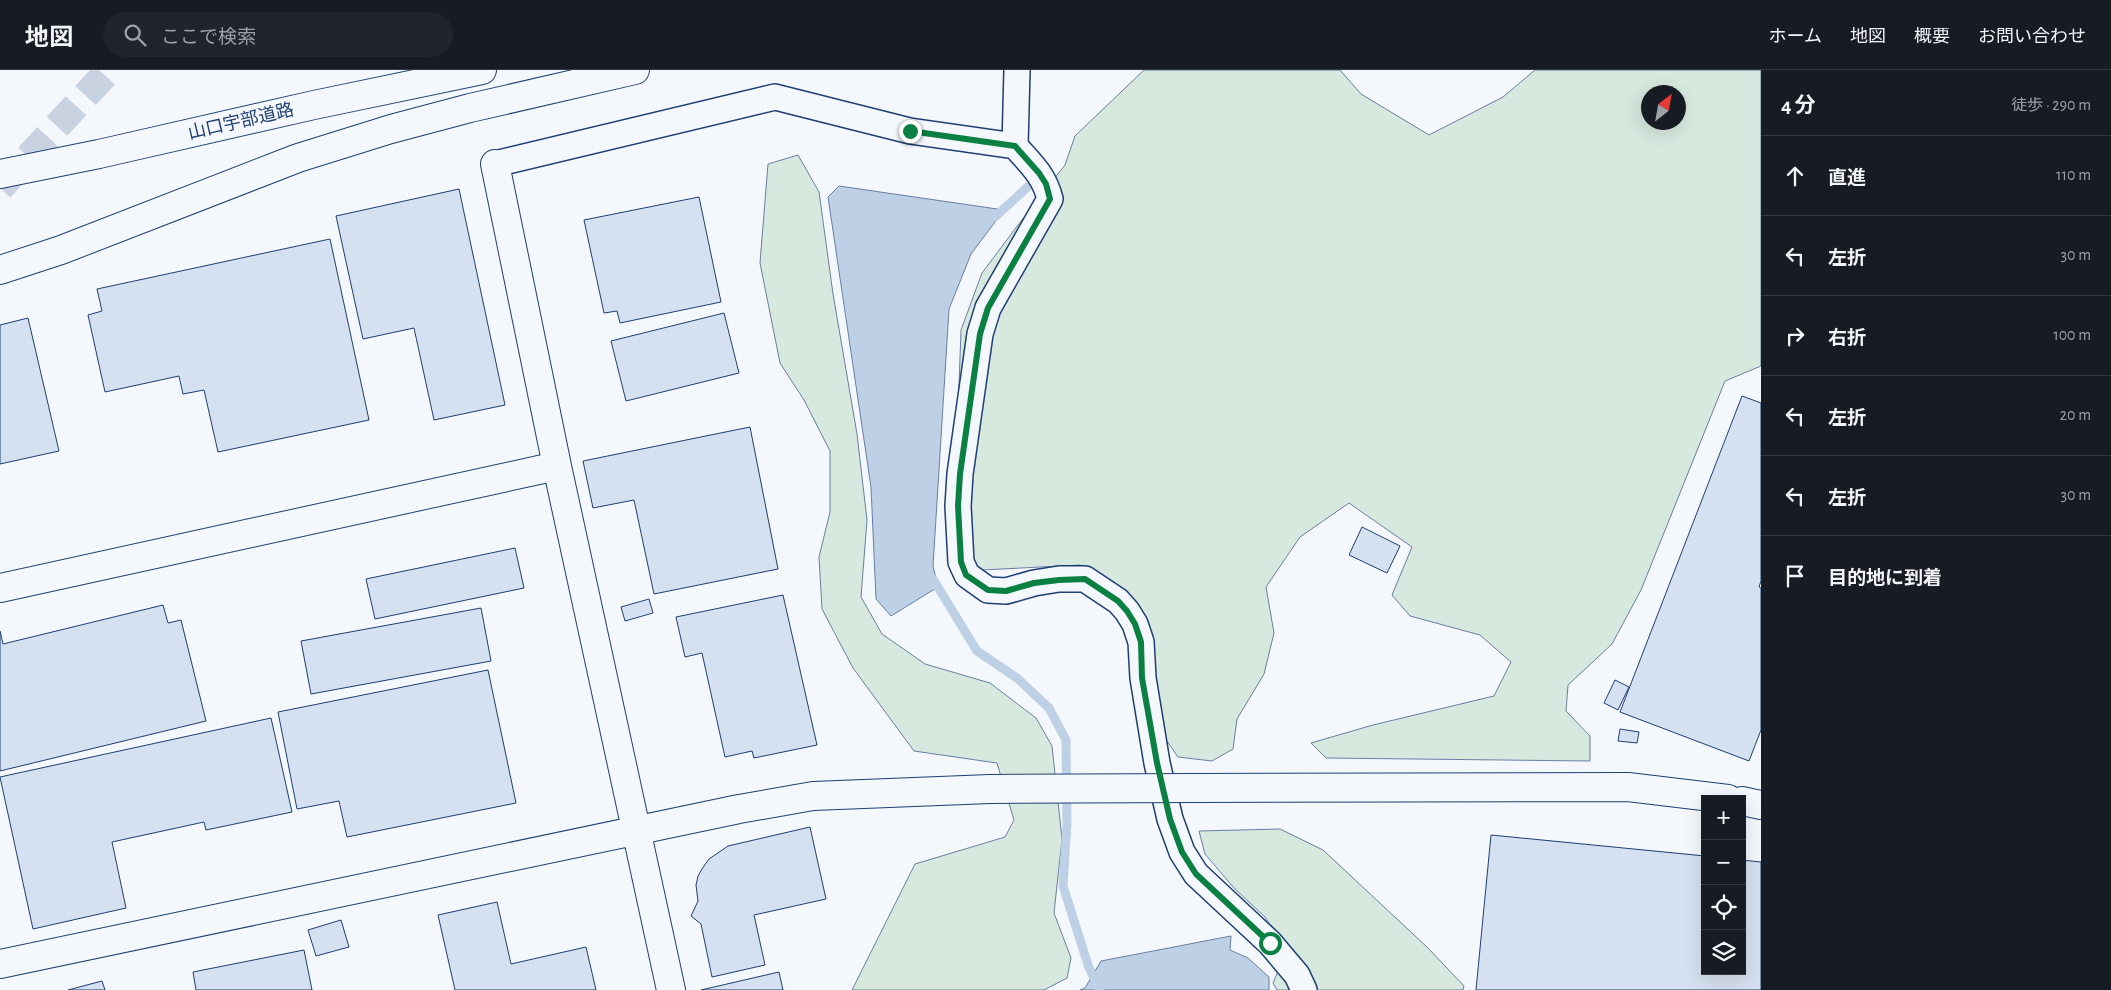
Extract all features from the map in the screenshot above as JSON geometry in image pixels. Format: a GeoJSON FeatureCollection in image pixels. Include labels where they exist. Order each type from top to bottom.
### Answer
{"type":"FeatureCollection","features":[{"type":"Feature","properties":{"kind":"main road","name":"山口宇部道路"},"geometry":{"type":"LineString","coordinates":[[0,159],[409,70]]}},
{"type":"Feature","properties":{"kind":"main road","name":"山口宇部道路"},"geometry":{"type":"LineString","coordinates":[[0,174],[482,70]]}},
{"type":"Feature","properties":{"kind":"main road"},"geometry":{"type":"LineString","coordinates":[[0,270],[61,250],[317,152],[391,129],[470,108],[635,70]]}},
{"type":"Feature","properties":{"kind":"main road"},"geometry":{"type":"LineString","coordinates":[[495,164],[557,466],[671,990]]}},
{"type":"Feature","properties":{"kind":"main road"},"geometry":{"type":"LineString","coordinates":[[0,588],[557,466]]}},
{"type":"Feature","properties":{"kind":"main road"},"geometry":{"type":"LineString","coordinates":[[0,964],[636,829],[813,796],[990,789],[1628,787],[1701,796]]}},
{"type":"Feature","properties":{"kind":"main road"},"geometry":{"type":"LineString","coordinates":[[1746,802],[1761,805]]}},
{"type":"Feature","properties":{"kind":"street"},"geometry":{"type":"LineString","coordinates":[[1015,146],[1017,70]]}},
{"type":"Feature","properties":{"kind":"street"},"geometry":{"type":"LineString","coordinates":[[495,164],[775,97],[910,131],[1015,146],[1039,173],[1046,184],[1050,199],[988,308],[980,334],[960,474],[958,506],[961,562],[966,575],[988,590],[1006,591],[1034,583],[1085,579],[1118,601],[1127,611],[1135,624],[1141,642],[1142,678],[1157,763],[1170,819],[1182,852],[1196,874],[1270,943],[1297,975],[1304,990]]}},
{"type":"Feature","properties":{"kind":"shaded area"},"geometry":{"type":"Polygon","coordinates":[[[1144,70],[1340,70],[1361,94],[1429,135],[1503,97],[1535,70],[1761,70],[1761,366],[1725,381],[1641,590],[1612,644],[1568,685],[1566,711],[1590,736],[1590,761],[1326,758],[1311,743],[1373,725],[1494,696],[1511,662],[1480,635],[1410,616],[1392,595],[1412,547],[1349,503],[1300,537],[1266,587],[1274,633],[1264,674],[1237,719],[1233,749],[1212,761],[1178,757],[1162,734],[1145,634],[1125,590],[1080,565],[982,570],[953,553],[961,330],[982,273],[1065,165],[1075,136],[1144,70]]]}},
{"type":"Feature","properties":{"kind":"shaded area"},"geometry":{"type":"Polygon","coordinates":[[[798,155],[819,192],[833,294],[857,434],[867,520],[861,597],[882,634],[925,664],[990,683],[1036,718],[1052,746],[1062,839],[1054,913],[1071,958],[1067,978],[1044,990],[852,990],[915,864],[1005,837],[1014,820],[997,763],[914,751],[853,668],[822,609],[819,557],[830,512],[830,451],[804,400],[780,363],[760,263],[768,164],[798,155]]]}},
{"type":"Feature","properties":{"kind":"shaded area"},"geometry":{"type":"Polygon","coordinates":[[[1280,829],[1323,850],[1428,948],[1464,986],[1463,990],[1277,990],[1273,983],[1287,950],[1265,917],[1234,888],[1205,854],[1199,831],[1280,829]]]}},
{"type":"Feature","properties":{"kind":"water"},"geometry":{"type":"Polygon","coordinates":[[[839,186],[1004,210],[971,254],[949,309],[933,566],[938,587],[891,616],[876,599],[871,487],[828,197],[839,186]]]}},
{"type":"Feature","properties":{"kind":"water"},"geometry":{"type":"Polygon","coordinates":[[[1231,936],[1230,950],[1248,958],[1269,977],[1269,990],[1080,990],[1085,988],[1101,961],[1231,936]]]}},
{"type":"Feature","properties":{"kind":"building"},"geometry":{"type":"Polygon","coordinates":[[[459,189],[505,405],[434,420],[414,328],[363,339],[336,216],[459,189]]]}},
{"type":"Feature","properties":{"kind":"building"},"geometry":{"type":"Polygon","coordinates":[[[699,197],[721,302],[620,323],[617,311],[604,313],[584,220],[699,197]]]}},
{"type":"Feature","properties":{"kind":"building"},"geometry":{"type":"Polygon","coordinates":[[[330,239],[369,420],[218,452],[204,390],[183,394],[179,376],[105,392],[88,315],[102,311],[97,289],[330,239]]]}},
{"type":"Feature","properties":{"kind":"building"},"geometry":{"type":"Polygon","coordinates":[[[724,313],[739,373],[626,401],[611,341],[724,313]]]}},
{"type":"Feature","properties":{"kind":"building"},"geometry":{"type":"Polygon","coordinates":[[[28,318],[59,451],[0,464],[0,325],[28,318]]]}},
{"type":"Feature","properties":{"kind":"building"},"geometry":{"type":"Polygon","coordinates":[[[1742,396],[1761,403],[1761,581],[1759,587],[1761,588],[1761,730],[1749,761],[1620,712],[1742,396]]]}},
{"type":"Feature","properties":{"kind":"building"},"geometry":{"type":"Polygon","coordinates":[[[750,427],[778,569],[654,594],[634,500],[593,508],[583,461],[750,427]]]}},
{"type":"Feature","properties":{"kind":"building"},"geometry":{"type":"Polygon","coordinates":[[[1362,527],[1400,546],[1387,573],[1349,555],[1362,527]]]}},
{"type":"Feature","properties":{"kind":"building"},"geometry":{"type":"Polygon","coordinates":[[[515,548],[524,588],[375,619],[366,579],[515,548]]]}},
{"type":"Feature","properties":{"kind":"building"},"geometry":{"type":"Polygon","coordinates":[[[783,595],[817,745],[754,758],[752,751],[725,757],[702,653],[685,657],[676,617],[783,595]]]}},
{"type":"Feature","properties":{"kind":"building"},"geometry":{"type":"Polygon","coordinates":[[[649,599],[653,613],[625,621],[621,607],[649,599]]]}},
{"type":"Feature","properties":{"kind":"building"},"geometry":{"type":"Polygon","coordinates":[[[163,605],[168,623],[181,620],[206,721],[0,771],[0,631],[3,644],[163,605]]]}},
{"type":"Feature","properties":{"kind":"building"},"geometry":{"type":"Polygon","coordinates":[[[481,608],[491,661],[311,694],[301,641],[481,608]]]}},
{"type":"Feature","properties":{"kind":"building"},"geometry":{"type":"Polygon","coordinates":[[[488,670],[516,803],[347,837],[339,801],[297,809],[278,712],[488,670]]]}},
{"type":"Feature","properties":{"kind":"building"},"geometry":{"type":"Polygon","coordinates":[[[1615,680],[1629,687],[1618,710],[1604,703],[1615,680]]]}},
{"type":"Feature","properties":{"kind":"building"},"geometry":{"type":"Polygon","coordinates":[[[271,718],[292,812],[206,830],[204,822],[112,842],[126,908],[33,929],[0,777],[271,718]]]}},
{"type":"Feature","properties":{"kind":"building"},"geometry":{"type":"Polygon","coordinates":[[[1620,729],[1639,732],[1637,743],[1618,741],[1620,729]]]}},
{"type":"Feature","properties":{"kind":"building"},"geometry":{"type":"Polygon","coordinates":[[[810,827],[826,899],[754,915],[765,965],[712,977],[701,924],[691,916],[698,901],[696,885],[702,869],[709,859],[728,846],[810,827]]]}},
{"type":"Feature","properties":{"kind":"building"},"geometry":{"type":"Polygon","coordinates":[[[1491,835],[1701,856],[1701,975],[1746,975],[1746,860],[1761,862],[1761,990],[1476,990],[1491,835]]]}},
{"type":"Feature","properties":{"kind":"building"},"geometry":{"type":"Polygon","coordinates":[[[497,902],[511,964],[586,947],[596,990],[455,990],[438,915],[497,902]]]}},
{"type":"Feature","properties":{"kind":"building"},"geometry":{"type":"Polygon","coordinates":[[[341,920],[349,947],[316,956],[308,930],[341,920]]]}},
{"type":"Feature","properties":{"kind":"building"},"geometry":{"type":"Polygon","coordinates":[[[304,950],[312,990],[196,990],[193,972],[304,950]]]}},
{"type":"Feature","properties":{"kind":"building"},"geometry":{"type":"Polygon","coordinates":[[[779,972],[783,990],[701,990],[779,972]]]}},
{"type":"Feature","properties":{"kind":"building"},"geometry":{"type":"Polygon","coordinates":[[[102,981],[105,990],[68,990],[102,981]]]}},
{"type":"Feature","properties":{"kind":"waterway"},"geometry":{"type":"LineString","coordinates":[[995,217],[1033,182]]}},
{"type":"Feature","properties":{"kind":"waterway"},"geometry":{"type":"LineString","coordinates":[[933,579],[977,651],[1017,678],[1049,708],[1066,740],[1067,823],[1063,886],[1089,968],[1100,990]]}},
{"type":"Feature","properties":{"kind":"tunnel"},"geometry":{"type":"LineString","coordinates":[[0,188],[109,70]]}},
{"type":"Feature","properties":{"kind":"route"},"geometry":{"type":"LineString","coordinates":[[910,131],[1015,146],[1039,173],[1046,184],[1050,199],[988,308],[980,334],[960,474],[958,506],[961,562],[966,575],[988,590],[1006,591],[1034,583],[1085,579],[1118,601],[1127,611],[1135,624],[1141,642],[1142,678],[1157,763],[1170,819],[1182,852],[1196,874],[1270,943]]}}]}
